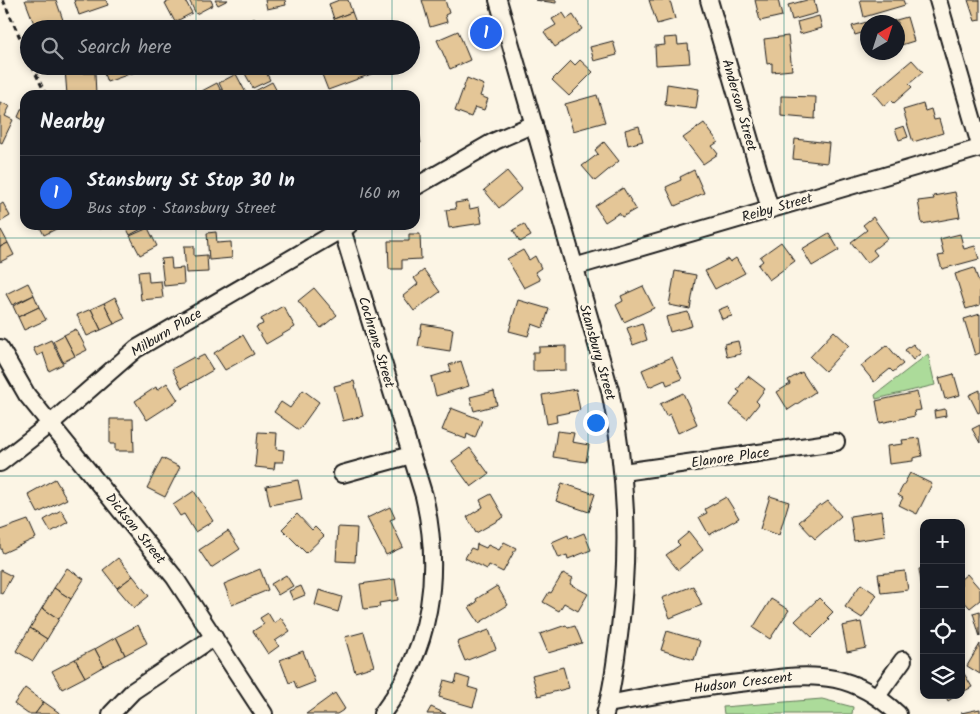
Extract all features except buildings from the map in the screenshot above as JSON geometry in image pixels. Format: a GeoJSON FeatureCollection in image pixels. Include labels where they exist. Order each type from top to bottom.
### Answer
{"type":"FeatureCollection","features":[{"type":"Feature","properties":{"kind":"street","name":"Stansbury Street"},"geometry":{"type":"LineString","coordinates":[[498,0],[610,390],[619,432],[627,522],[625,574],[616,654],[606,709]]}},
{"type":"Feature","properties":{"kind":"street","name":"Anderson Street"},"geometry":{"type":"LineString","coordinates":[[709,0],[770,209]]}},
{"type":"Feature","properties":{"kind":"street"},"geometry":{"type":"LineString","coordinates":[[938,0],[979,142]]}},
{"type":"Feature","properties":{"kind":"street"},"geometry":{"type":"LineString","coordinates":[[420,184],[495,140],[534,124]]}},
{"type":"Feature","properties":{"kind":"street","name":"Reiby Street"},"geometry":{"type":"LineString","coordinates":[[574,267],[770,209],[979,142]]}},
{"type":"Feature","properties":{"kind":"street","name":"Milburn Place"},"geometry":{"type":"LineString","coordinates":[[0,463],[51,423],[136,349],[341,230]]}},
{"type":"Feature","properties":{"kind":"street","name":"Cochrane Street"},"geometry":{"type":"LineString","coordinates":[[347,230],[430,524],[433,584],[429,611],[420,646],[408,674],[382,714]]}},
{"type":"Feature","properties":{"kind":"street","name":"Dickson Street"},"geometry":{"type":"LineString","coordinates":[[0,348],[28,395],[175,578],[264,714]]}},
{"type":"Feature","properties":{"kind":"street","name":"Elanore Place"},"geometry":{"type":"LineString","coordinates":[[623,472],[836,442]]}},
{"type":"Feature","properties":{"kind":"street"},"geometry":{"type":"LineString","coordinates":[[342,474],[410,455]]}},
{"type":"Feature","properties":{"kind":"street"},"geometry":{"type":"LineString","coordinates":[[111,714],[133,691],[214,637]]}},
{"type":"Feature","properties":{"kind":"street"},"geometry":{"type":"LineString","coordinates":[[877,696],[903,660]]}},
{"type":"Feature","properties":{"kind":"street","name":"Hudson Crescent"},"geometry":{"type":"LineString","coordinates":[[606,709],[684,689],[798,676],[837,679],[877,696],[898,714]]}},
{"type":"Feature","properties":{"kind":"path"},"geometry":{"type":"LineString","coordinates":[[3,0],[20,38]]}},
{"type":"Feature","properties":{"kind":"path"},"geometry":{"type":"LineString","coordinates":[[36,75],[44,90]]}},
{"type":"Feature","properties":{"kind":"green space"},"geometry":{"type":"Polygon","coordinates":[[[928,354],[935,385],[876,399],[875,395],[928,354]]]}},
{"type":"Feature","properties":{"kind":"green space"},"geometry":{"type":"Polygon","coordinates":[[[822,699],[853,707],[852,714],[724,714],[723,707],[822,699]]]}},
{"type":"Feature","properties":{"kind":"place","name":"Stansbury St Stop 30 In"},"geometry":{"type":"Point","coordinates":[486,33]}}]}
